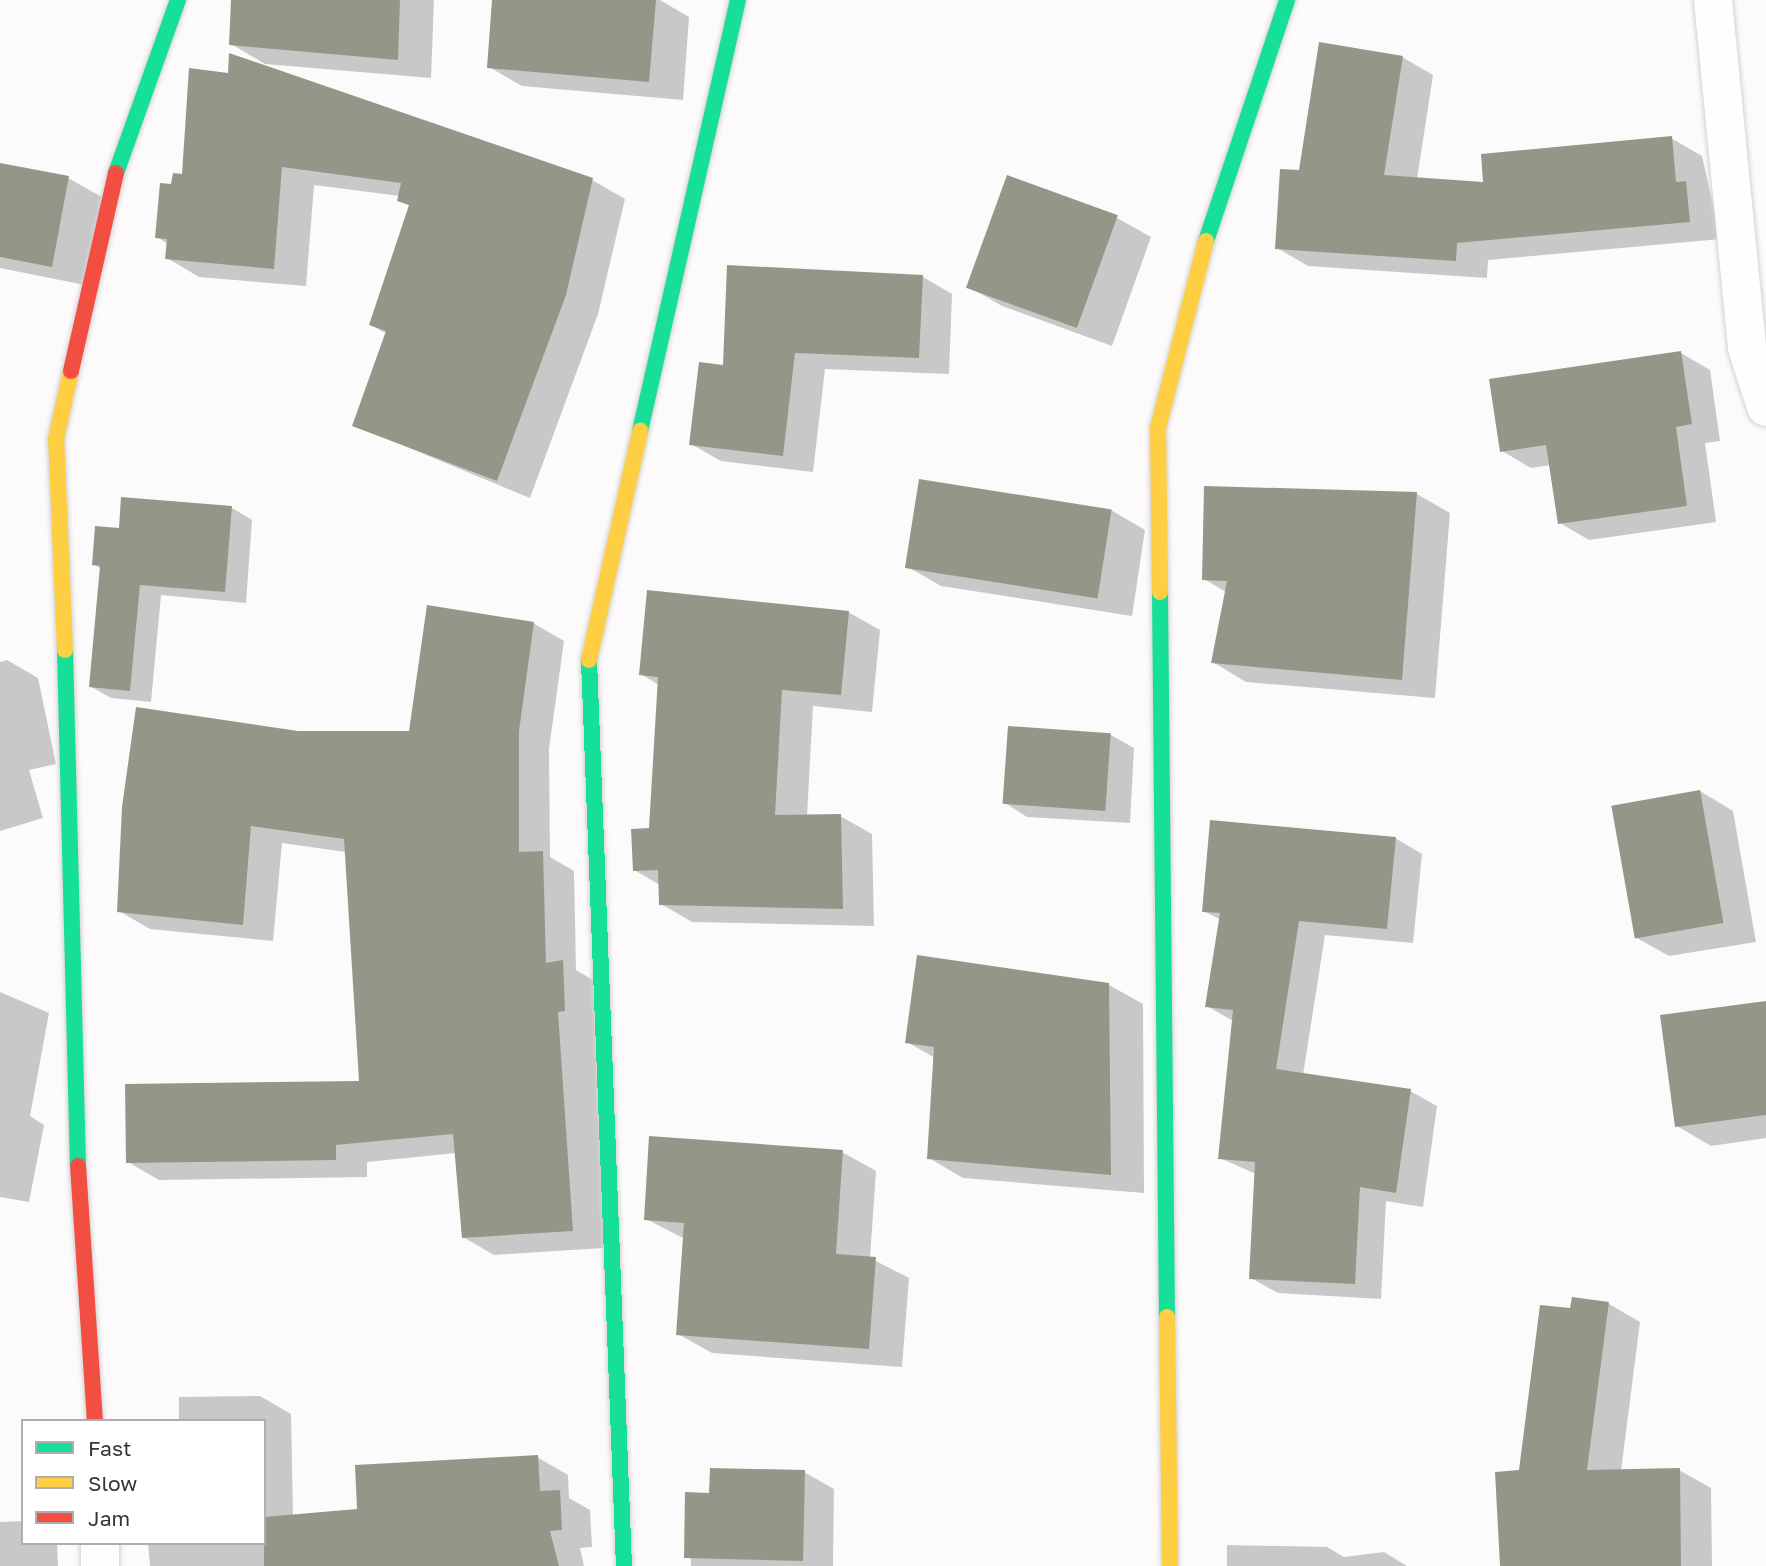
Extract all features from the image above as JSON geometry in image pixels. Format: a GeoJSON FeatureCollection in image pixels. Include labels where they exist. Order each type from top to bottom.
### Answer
{"type":"FeatureCollection","features":[{"type":"Feature","properties":{"kind":"street"},"geometry":{"type":"LineString","coordinates":[[95,1419],[78,1193],[76,904],[56,439],[116,173],[178,0]]}},
{"type":"Feature","properties":{"kind":"street"},"geometry":{"type":"LineString","coordinates":[[624,1566],[586,671],[738,0]]}},
{"type":"Feature","properties":{"kind":"street"},"geometry":{"type":"LineString","coordinates":[[1170,1566],[1158,428],[1193,279],[1287,0]]}},
{"type":"Feature","properties":{"kind":"street"},"geometry":{"type":"LineString","coordinates":[[1713,0],[1747,348],[1766,407]]}},
{"type":"Feature","properties":{"kind":"street"},"geometry":{"type":"LineString","coordinates":[[100,1545],[100,1566]]}},
{"type":"Feature","properties":{"kind":"building"},"geometry":{"type":"Polygon","coordinates":[[[231,0],[400,0],[398,60],[229,45],[231,0]]]}},
{"type":"Feature","properties":{"kind":"building"},"geometry":{"type":"Polygon","coordinates":[[[492,0],[656,0],[649,82],[487,68],[492,0]]]}},
{"type":"Feature","properties":{"kind":"building"},"geometry":{"type":"Polygon","coordinates":[[[1319,42],[1403,56],[1384,175],[1483,182],[1481,154],[1672,136],[1676,182],[1686,181],[1690,222],[1457,243],[1456,261],[1275,249],[1280,169],[1299,170],[1319,42]]]}},
{"type":"Feature","properties":{"kind":"building"},"geometry":{"type":"Polygon","coordinates":[[[229,53],[593,178],[566,295],[497,481],[352,426],[386,331],[369,325],[409,205],[397,201],[401,183],[282,167],[274,269],[165,259],[167,239],[155,238],[160,183],[171,184],[173,173],[182,174],[189,68],[228,73],[229,53]]]}},
{"type":"Feature","properties":{"kind":"building"},"geometry":{"type":"Polygon","coordinates":[[[0,163],[69,176],[52,267],[0,257],[0,163]]]}},
{"type":"Feature","properties":{"kind":"building"},"geometry":{"type":"Polygon","coordinates":[[[1007,175],[1118,215],[1077,328],[966,288],[1007,175]]]}},
{"type":"Feature","properties":{"kind":"building"},"geometry":{"type":"Polygon","coordinates":[[[727,265],[923,275],[919,358],[795,353],[783,456],[689,445],[699,362],[723,365],[727,265]]]}},
{"type":"Feature","properties":{"kind":"building"},"geometry":{"type":"Polygon","coordinates":[[[1681,351],[1692,424],[1676,427],[1687,506],[1558,524],[1546,445],[1500,452],[1489,379],[1681,351]]]}},
{"type":"Feature","properties":{"kind":"building"},"geometry":{"type":"Polygon","coordinates":[[[919,479],[1112,510],[1098,598],[905,568],[919,479]]]}},
{"type":"Feature","properties":{"kind":"building"},"geometry":{"type":"Polygon","coordinates":[[[1204,486],[1417,492],[1402,680],[1211,663],[1227,581],[1202,580],[1204,486]]]}},
{"type":"Feature","properties":{"kind":"building"},"geometry":{"type":"Polygon","coordinates":[[[121,497],[232,506],[225,592],[140,585],[130,691],[89,687],[100,566],[92,565],[95,526],[119,528],[121,497]]]}},
{"type":"Feature","properties":{"kind":"building"},"geometry":{"type":"Polygon","coordinates":[[[647,590],[849,611],[841,695],[782,690],[775,815],[841,814],[843,909],[659,905],[658,870],[633,871],[631,829],[649,828],[658,677],[639,675],[647,590]]]}},
{"type":"Feature","properties":{"kind":"building"},"geometry":{"type":"Polygon","coordinates":[[[427,605],[534,622],[519,731],[519,852],[543,851],[546,963],[563,960],[565,1011],[558,1012],[573,1231],[462,1238],[453,1134],[336,1145],[336,1160],[126,1163],[125,1084],[359,1081],[344,839],[251,826],[243,925],[117,912],[122,807],[136,707],[298,731],[409,731],[427,605]]]}},
{"type":"Feature","properties":{"kind":"building"},"geometry":{"type":"Polygon","coordinates":[[[1008,726],[1111,733],[1105,811],[1003,804],[1008,726]]]}},
{"type":"Feature","properties":{"kind":"building"},"geometry":{"type":"Polygon","coordinates":[[[1700,790],[1723,923],[1635,939],[1611,806],[1700,790]]]}},
{"type":"Feature","properties":{"kind":"building"},"geometry":{"type":"Polygon","coordinates":[[[1210,820],[1396,837],[1387,929],[1299,921],[1276,1069],[1411,1089],[1396,1193],[1360,1187],[1355,1284],[1249,1279],[1255,1162],[1218,1159],[1233,1010],[1205,1007],[1220,913],[1202,912],[1210,820]]]}},
{"type":"Feature","properties":{"kind":"building"},"geometry":{"type":"Polygon","coordinates":[[[917,955],[1109,983],[1111,1175],[927,1159],[934,1047],[905,1043],[917,955]]]}},
{"type":"Feature","properties":{"kind":"building"},"geometry":{"type":"Polygon","coordinates":[[[1766,1001],[1766,1115],[1675,1127],[1660,1015],[1766,1001]]]}},
{"type":"Feature","properties":{"kind":"building"},"geometry":{"type":"Polygon","coordinates":[[[649,1136],[843,1150],[836,1254],[876,1257],[869,1349],[676,1335],[684,1223],[644,1220],[649,1136]]]}},
{"type":"Feature","properties":{"kind":"building"},"geometry":{"type":"Polygon","coordinates":[[[1572,1297],[1609,1302],[1587,1470],[1680,1468],[1681,1566],[1500,1566],[1495,1472],[1519,1470],[1540,1305],[1570,1308],[1572,1297]]]}},
{"type":"Feature","properties":{"kind":"building"},"geometry":{"type":"Polygon","coordinates":[[[538,1455],[540,1491],[560,1490],[562,1530],[550,1531],[559,1566],[264,1566],[266,1517],[357,1509],[355,1465],[538,1455]]]}},
{"type":"Feature","properties":{"kind":"building"},"geometry":{"type":"Polygon","coordinates":[[[710,1468],[805,1470],[803,1561],[684,1558],[685,1492],[709,1493],[710,1468]]]}},
{"type":"Feature","properties":{"kind":"traffic: fast"},"geometry":{"type":"LineString","coordinates":[[116,173],[178,0]]}},
{"type":"Feature","properties":{"kind":"traffic: fast"},"geometry":{"type":"LineString","coordinates":[[640,431],[738,0]]}},
{"type":"Feature","properties":{"kind":"traffic: fast"},"geometry":{"type":"LineString","coordinates":[[1206,241],[1287,0]]}},
{"type":"Feature","properties":{"kind":"traffic: fast"},"geometry":{"type":"LineString","coordinates":[[1160,592],[1167,1317]]}},
{"type":"Feature","properties":{"kind":"traffic: fast"},"geometry":{"type":"LineString","coordinates":[[65,650],[78,1166]]}},
{"type":"Feature","properties":{"kind":"traffic: fast"},"geometry":{"type":"LineString","coordinates":[[589,660],[624,1566]]}},
{"type":"Feature","properties":{"kind":"traffic: slow"},"geometry":{"type":"LineString","coordinates":[[1160,592],[1158,428],[1206,241]]}},
{"type":"Feature","properties":{"kind":"traffic: slow"},"geometry":{"type":"LineString","coordinates":[[65,650],[56,439],[71,371]]}},
{"type":"Feature","properties":{"kind":"traffic: slow"},"geometry":{"type":"LineString","coordinates":[[589,660],[640,431]]}},
{"type":"Feature","properties":{"kind":"traffic: slow"},"geometry":{"type":"LineString","coordinates":[[1167,1317],[1170,1566]]}},
{"type":"Feature","properties":{"kind":"traffic: jam"},"geometry":{"type":"LineString","coordinates":[[71,371],[116,173]]}},
{"type":"Feature","properties":{"kind":"traffic: jam"},"geometry":{"type":"LineString","coordinates":[[78,1166],[95,1419]]}}]}
